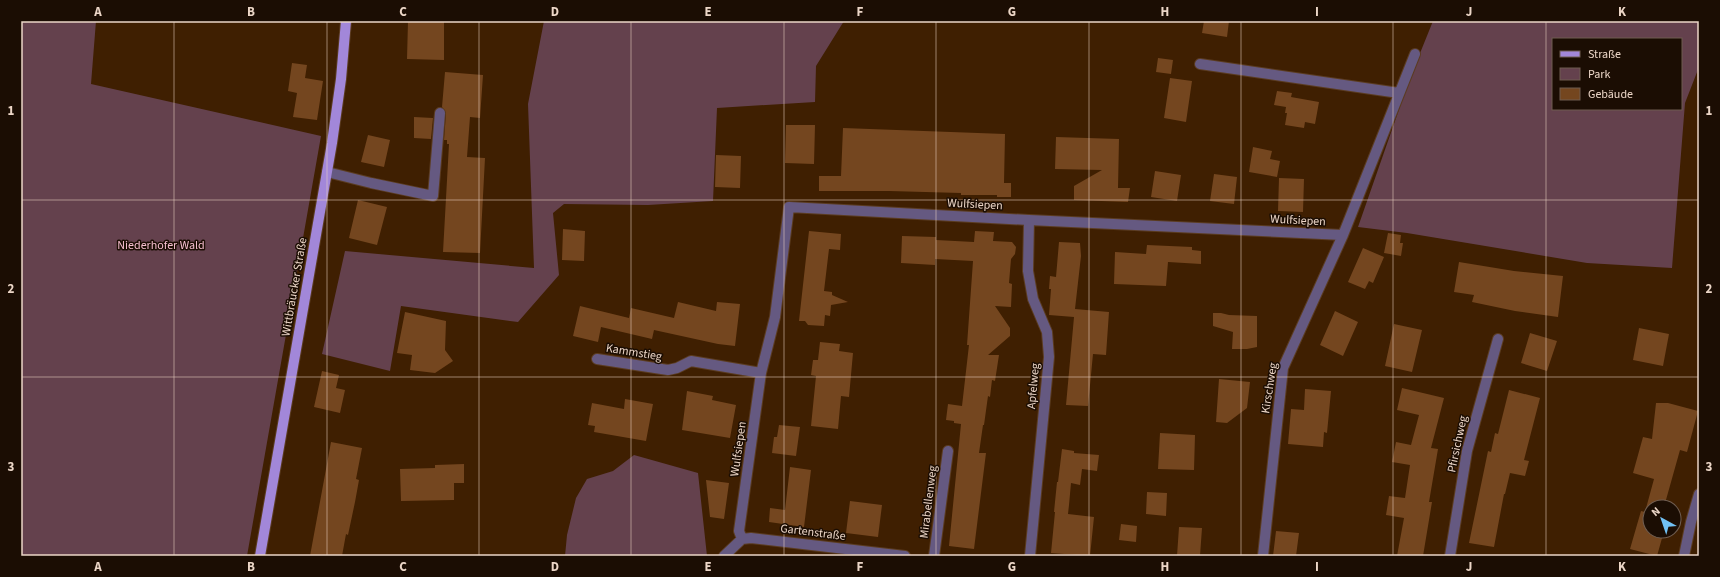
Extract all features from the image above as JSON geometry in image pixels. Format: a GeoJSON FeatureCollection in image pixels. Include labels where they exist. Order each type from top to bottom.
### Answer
{"type":"FeatureCollection","features":[{"type":"Feature","properties":{"kind":"main road","name":"Wittbräucker Straße"},"geometry":{"type":"LineString","coordinates":[[260,556],[327,172],[341,79],[346,21]]}},
{"type":"Feature","properties":{"kind":"street"},"geometry":{"type":"LineString","coordinates":[[1343,235],[1415,54]]}},
{"type":"Feature","properties":{"kind":"street"},"geometry":{"type":"LineString","coordinates":[[1200,64],[1399,93]]}},
{"type":"Feature","properties":{"kind":"street"},"geometry":{"type":"LineString","coordinates":[[327,172],[433,196],[440,114]]}},
{"type":"Feature","properties":{"kind":"street","name":"Wulfsiepen"},"geometry":{"type":"LineString","coordinates":[[742,539],[739,531],[761,373],[775,317],[790,207],[1343,235]]}},
{"type":"Feature","properties":{"kind":"street","name":"Apfelweg"},"geometry":{"type":"LineString","coordinates":[[1029,220],[1028,271],[1033,299],[1048,332],[1049,357],[1030,556]]}},
{"type":"Feature","properties":{"kind":"street","name":"Kirschweg"},"geometry":{"type":"LineString","coordinates":[[1264,556],[1283,368],[1343,235]]}},
{"type":"Feature","properties":{"kind":"street","name":"Pfirsichweg"},"geometry":{"type":"LineString","coordinates":[[1450,556],[1467,451],[1498,340]]}},
{"type":"Feature","properties":{"kind":"street","name":"Kammstieg"},"geometry":{"type":"LineString","coordinates":[[597,359],[668,370],[677,368],[691,361],[761,373]]}},
{"type":"Feature","properties":{"kind":"street","name":"Mirabellenweg"},"geometry":{"type":"LineString","coordinates":[[934,556],[948,451]]}},
{"type":"Feature","properties":{"kind":"street"},"geometry":{"type":"LineString","coordinates":[[1684,556],[1699,494]]}},
{"type":"Feature","properties":{"kind":"street","name":"Gartenstraße"},"geometry":{"type":"LineString","coordinates":[[742,539],[751,538],[826,552],[905,556]]}},
{"type":"Feature","properties":{"kind":"street"},"geometry":{"type":"LineString","coordinates":[[724,556],[742,539]]}},
{"type":"Feature","properties":{"kind":"green space","name":"Niederhofer Wald"},"geometry":{"type":"Polygon","coordinates":[[[21,21],[96,21],[91,84],[321,136],[247,556],[21,556],[21,21]]]}},
{"type":"Feature","properties":{"kind":"green space"},"geometry":{"type":"Polygon","coordinates":[[[544,21],[844,21],[816,66],[815,102],[717,108],[713,201],[648,205],[564,204],[553,213],[559,275],[518,322],[401,306],[390,371],[322,354],[345,251],[534,268],[528,104],[544,21]]]}},
{"type":"Feature","properties":{"kind":"green space"},"geometry":{"type":"Polygon","coordinates":[[[1433,21],[1699,21],[1699,67],[1685,103],[1672,268],[1587,263],[1407,233],[1358,227],[1410,78],[1433,21]]]}},
{"type":"Feature","properties":{"kind":"green space"},"geometry":{"type":"Polygon","coordinates":[[[634,455],[698,473],[707,556],[565,556],[567,535],[576,498],[587,479],[613,471],[634,455]]]}},
{"type":"Feature","properties":{"kind":"building"},"geometry":{"type":"Polygon","coordinates":[[[408,21],[444,21],[444,60],[407,59],[408,21]]]}},
{"type":"Feature","properties":{"kind":"building"},"geometry":{"type":"Polygon","coordinates":[[[1204,21],[1229,21],[1227,37],[1202,33],[1204,21]]]}},
{"type":"Feature","properties":{"kind":"building"},"geometry":{"type":"Polygon","coordinates":[[[1158,58],[1173,60],[1171,74],[1156,72],[1158,58]]]}},
{"type":"Feature","properties":{"kind":"building"},"geometry":{"type":"Polygon","coordinates":[[[292,63],[307,65],[305,78],[323,81],[317,120],[293,117],[297,93],[288,91],[292,63]]]}},
{"type":"Feature","properties":{"kind":"building"},"geometry":{"type":"Polygon","coordinates":[[[445,72],[483,75],[480,118],[470,117],[467,157],[485,158],[480,253],[443,252],[449,144],[447,144],[447,140],[444,140],[446,113],[442,107],[445,72]]]}},
{"type":"Feature","properties":{"kind":"building"},"geometry":{"type":"Polygon","coordinates":[[[1170,78],[1192,81],[1186,122],[1164,118],[1170,78]]]}},
{"type":"Feature","properties":{"kind":"building"},"geometry":{"type":"Polygon","coordinates":[[[1277,91],[1292,93],[1291,97],[1319,102],[1315,124],[1305,122],[1304,128],[1285,125],[1287,113],[1285,113],[1286,107],[1274,105],[1277,91]]]}},
{"type":"Feature","properties":{"kind":"building"},"geometry":{"type":"Polygon","coordinates":[[[414,117],[433,118],[431,139],[414,138],[414,117]]]}},
{"type":"Feature","properties":{"kind":"building"},"geometry":{"type":"Polygon","coordinates":[[[786,125],[815,125],[814,164],[785,163],[786,125]]]}},
{"type":"Feature","properties":{"kind":"building"},"geometry":{"type":"Polygon","coordinates":[[[843,128],[1005,134],[1004,183],[1011,183],[1011,197],[997,197],[997,195],[961,195],[961,193],[819,191],[819,176],[841,176],[843,128]]]}},
{"type":"Feature","properties":{"kind":"building"},"geometry":{"type":"Polygon","coordinates":[[[368,135],[390,140],[384,167],[361,162],[368,135]]]}},
{"type":"Feature","properties":{"kind":"building"},"geometry":{"type":"Polygon","coordinates":[[[1056,137],[1119,139],[1118,188],[1130,188],[1128,202],[1074,200],[1074,186],[1102,170],[1055,169],[1056,137]]]}},
{"type":"Feature","properties":{"kind":"building"},"geometry":{"type":"Polygon","coordinates":[[[1253,147],[1272,151],[1270,159],[1280,161],[1277,177],[1249,172],[1253,147]]]}},
{"type":"Feature","properties":{"kind":"building"},"geometry":{"type":"Polygon","coordinates":[[[716,155],[741,156],[740,188],[715,187],[716,155]]]}},
{"type":"Feature","properties":{"kind":"building"},"geometry":{"type":"Polygon","coordinates":[[[1155,171],[1181,175],[1177,201],[1151,197],[1155,171]]]}},
{"type":"Feature","properties":{"kind":"building"},"geometry":{"type":"Polygon","coordinates":[[[1214,174],[1237,177],[1234,204],[1210,201],[1214,174]]]}},
{"type":"Feature","properties":{"kind":"building"},"geometry":{"type":"Polygon","coordinates":[[[1279,178],[1304,179],[1303,212],[1278,211],[1279,178]]]}},
{"type":"Feature","properties":{"kind":"building"},"geometry":{"type":"Polygon","coordinates":[[[358,200],[387,207],[377,245],[349,238],[358,200]]]}},
{"type":"Feature","properties":{"kind":"building"},"geometry":{"type":"Polygon","coordinates":[[[563,229],[585,231],[584,261],[562,260],[563,229]]]}},
{"type":"Feature","properties":{"kind":"building"},"geometry":{"type":"Polygon","coordinates":[[[809,231],[841,234],[840,250],[829,249],[824,291],[832,292],[832,295],[848,302],[831,305],[830,316],[825,315],[824,326],[808,325],[805,321],[799,321],[809,231]]]}},
{"type":"Feature","properties":{"kind":"building"},"geometry":{"type":"Polygon","coordinates":[[[975,231],[994,232],[993,241],[1012,242],[1016,247],[1015,254],[1011,259],[1009,283],[1012,284],[1011,307],[995,306],[1010,328],[1010,336],[988,355],[999,355],[995,381],[992,380],[990,397],[988,396],[979,453],[986,453],[974,549],[949,546],[961,424],[946,420],[948,404],[962,406],[969,345],[967,345],[973,261],[935,259],[935,265],[901,263],[902,236],[936,237],[936,240],[974,242],[975,231]]]}},
{"type":"Feature","properties":{"kind":"building"},"geometry":{"type":"Polygon","coordinates":[[[1388,233],[1401,235],[1400,243],[1403,243],[1401,256],[1384,253],[1388,233]]]}},
{"type":"Feature","properties":{"kind":"building"},"geometry":{"type":"Polygon","coordinates":[[[1059,242],[1080,243],[1081,256],[1075,309],[1109,312],[1106,355],[1093,354],[1088,406],[1066,405],[1074,317],[1049,315],[1051,289],[1049,289],[1050,276],[1056,277],[1059,242]]]}},
{"type":"Feature","properties":{"kind":"building"},"geometry":{"type":"Polygon","coordinates":[[[1147,245],[1192,247],[1192,250],[1201,251],[1201,264],[1168,262],[1166,286],[1114,284],[1115,252],[1146,254],[1147,245]]]}},
{"type":"Feature","properties":{"kind":"building"},"geometry":{"type":"Polygon","coordinates":[[[1363,248],[1384,257],[1373,283],[1369,281],[1365,289],[1348,282],[1363,248]]]}},
{"type":"Feature","properties":{"kind":"building"},"geometry":{"type":"Polygon","coordinates":[[[1459,262],[1514,271],[1563,276],[1558,317],[1515,311],[1472,302],[1474,295],[1454,292],[1459,262]]]}},
{"type":"Feature","properties":{"kind":"building"},"geometry":{"type":"Polygon","coordinates":[[[678,302],[716,311],[717,302],[740,304],[735,346],[718,344],[654,330],[652,339],[601,327],[598,342],[573,336],[580,306],[629,318],[631,308],[674,318],[678,302]]]}},
{"type":"Feature","properties":{"kind":"building"},"geometry":{"type":"Polygon","coordinates":[[[1335,311],[1358,322],[1343,356],[1320,345],[1335,311]]]}},
{"type":"Feature","properties":{"kind":"building"},"geometry":{"type":"Polygon","coordinates":[[[405,312],[446,321],[445,350],[453,361],[435,373],[410,370],[412,355],[397,353],[405,312]]]}},
{"type":"Feature","properties":{"kind":"building"},"geometry":{"type":"Polygon","coordinates":[[[1213,313],[1257,316],[1257,347],[1232,349],[1233,332],[1213,326],[1213,313]]]}},
{"type":"Feature","properties":{"kind":"building"},"geometry":{"type":"Polygon","coordinates":[[[1394,324],[1422,330],[1412,372],[1385,366],[1394,324]]]}},
{"type":"Feature","properties":{"kind":"building"},"geometry":{"type":"Polygon","coordinates":[[[1639,328],[1669,334],[1663,366],[1633,360],[1639,328]]]}},
{"type":"Feature","properties":{"kind":"building"},"geometry":{"type":"Polygon","coordinates":[[[1530,333],[1557,341],[1547,371],[1521,363],[1530,333]]]}},
{"type":"Feature","properties":{"kind":"building"},"geometry":{"type":"Polygon","coordinates":[[[820,342],[840,344],[839,351],[853,353],[849,397],[841,396],[838,429],[811,426],[816,376],[811,375],[813,360],[818,360],[820,342]]]}},
{"type":"Feature","properties":{"kind":"building"},"geometry":{"type":"Polygon","coordinates":[[[322,371],[339,375],[336,388],[345,390],[340,413],[314,407],[322,371]]]}},
{"type":"Feature","properties":{"kind":"building"},"geometry":{"type":"Polygon","coordinates":[[[1219,379],[1250,382],[1247,408],[1227,423],[1216,422],[1219,379]]]}},
{"type":"Feature","properties":{"kind":"building"},"geometry":{"type":"Polygon","coordinates":[[[1402,388],[1444,398],[1431,448],[1438,449],[1429,502],[1432,502],[1423,556],[1397,556],[1404,518],[1386,515],[1389,496],[1405,498],[1410,465],[1392,462],[1396,442],[1411,445],[1419,415],[1397,410],[1402,388]]]}},
{"type":"Feature","properties":{"kind":"building"},"geometry":{"type":"Polygon","coordinates":[[[1305,389],[1331,391],[1327,433],[1324,432],[1323,447],[1288,444],[1291,409],[1304,410],[1305,389]]]}},
{"type":"Feature","properties":{"kind":"building"},"geometry":{"type":"Polygon","coordinates":[[[1509,390],[1540,398],[1524,460],[1529,461],[1525,476],[1510,473],[1504,494],[1494,547],[1469,543],[1488,451],[1491,452],[1495,433],[1498,434],[1509,390]]]}},
{"type":"Feature","properties":{"kind":"building"},"geometry":{"type":"Polygon","coordinates":[[[687,391],[713,396],[712,400],[736,405],[730,438],[682,430],[687,391]]]}},
{"type":"Feature","properties":{"kind":"building"},"geometry":{"type":"Polygon","coordinates":[[[625,399],[653,404],[646,441],[594,432],[595,426],[588,425],[592,403],[624,409],[625,399]]]}},
{"type":"Feature","properties":{"kind":"building"},"geometry":{"type":"Polygon","coordinates":[[[1656,403],[1668,403],[1698,411],[1687,452],[1680,450],[1666,499],[1649,499],[1654,479],[1633,473],[1643,437],[1652,439],[1656,403]]]}},
{"type":"Feature","properties":{"kind":"building"},"geometry":{"type":"Polygon","coordinates":[[[779,425],[800,427],[796,456],[772,453],[774,437],[777,437],[779,425]]]}},
{"type":"Feature","properties":{"kind":"building"},"geometry":{"type":"Polygon","coordinates":[[[1160,433],[1195,435],[1194,470],[1158,469],[1160,433]]]}},
{"type":"Feature","properties":{"kind":"building"},"geometry":{"type":"Polygon","coordinates":[[[331,442],[362,448],[356,479],[359,480],[355,502],[348,535],[346,534],[342,556],[310,556],[331,442]]]}},
{"type":"Feature","properties":{"kind":"building"},"geometry":{"type":"Polygon","coordinates":[[[1062,449],[1074,451],[1074,453],[1099,455],[1097,471],[1082,469],[1080,485],[1071,483],[1068,514],[1094,517],[1090,556],[1051,553],[1057,482],[1062,449]]]}},
{"type":"Feature","properties":{"kind":"building"},"geometry":{"type":"Polygon","coordinates":[[[464,464],[464,483],[454,483],[454,500],[401,501],[400,469],[435,468],[435,465],[464,464]]]}},
{"type":"Feature","properties":{"kind":"building"},"geometry":{"type":"Polygon","coordinates":[[[790,467],[811,470],[804,527],[769,522],[770,508],[785,510],[790,467]]]}},
{"type":"Feature","properties":{"kind":"building"},"geometry":{"type":"Polygon","coordinates":[[[706,480],[729,483],[724,519],[710,517],[706,480]]]}},
{"type":"Feature","properties":{"kind":"building"},"geometry":{"type":"Polygon","coordinates":[[[1147,492],[1167,493],[1166,516],[1146,514],[1147,492]]]}},
{"type":"Feature","properties":{"kind":"building"},"geometry":{"type":"Polygon","coordinates":[[[850,501],[882,505],[878,537],[846,533],[850,501]]]}},
{"type":"Feature","properties":{"kind":"building"},"geometry":{"type":"Polygon","coordinates":[[[1641,511],[1642,539],[1662,539],[1657,556],[1630,549],[1641,511]]]}},
{"type":"Feature","properties":{"kind":"building"},"geometry":{"type":"Polygon","coordinates":[[[1121,524],[1137,526],[1136,542],[1119,540],[1121,524]]]}},
{"type":"Feature","properties":{"kind":"building"},"geometry":{"type":"Polygon","coordinates":[[[1179,527],[1202,528],[1200,556],[1177,556],[1179,527]]]}},
{"type":"Feature","properties":{"kind":"building"},"geometry":{"type":"Polygon","coordinates":[[[1276,531],[1299,533],[1296,556],[1273,556],[1276,531]]]}}]}
